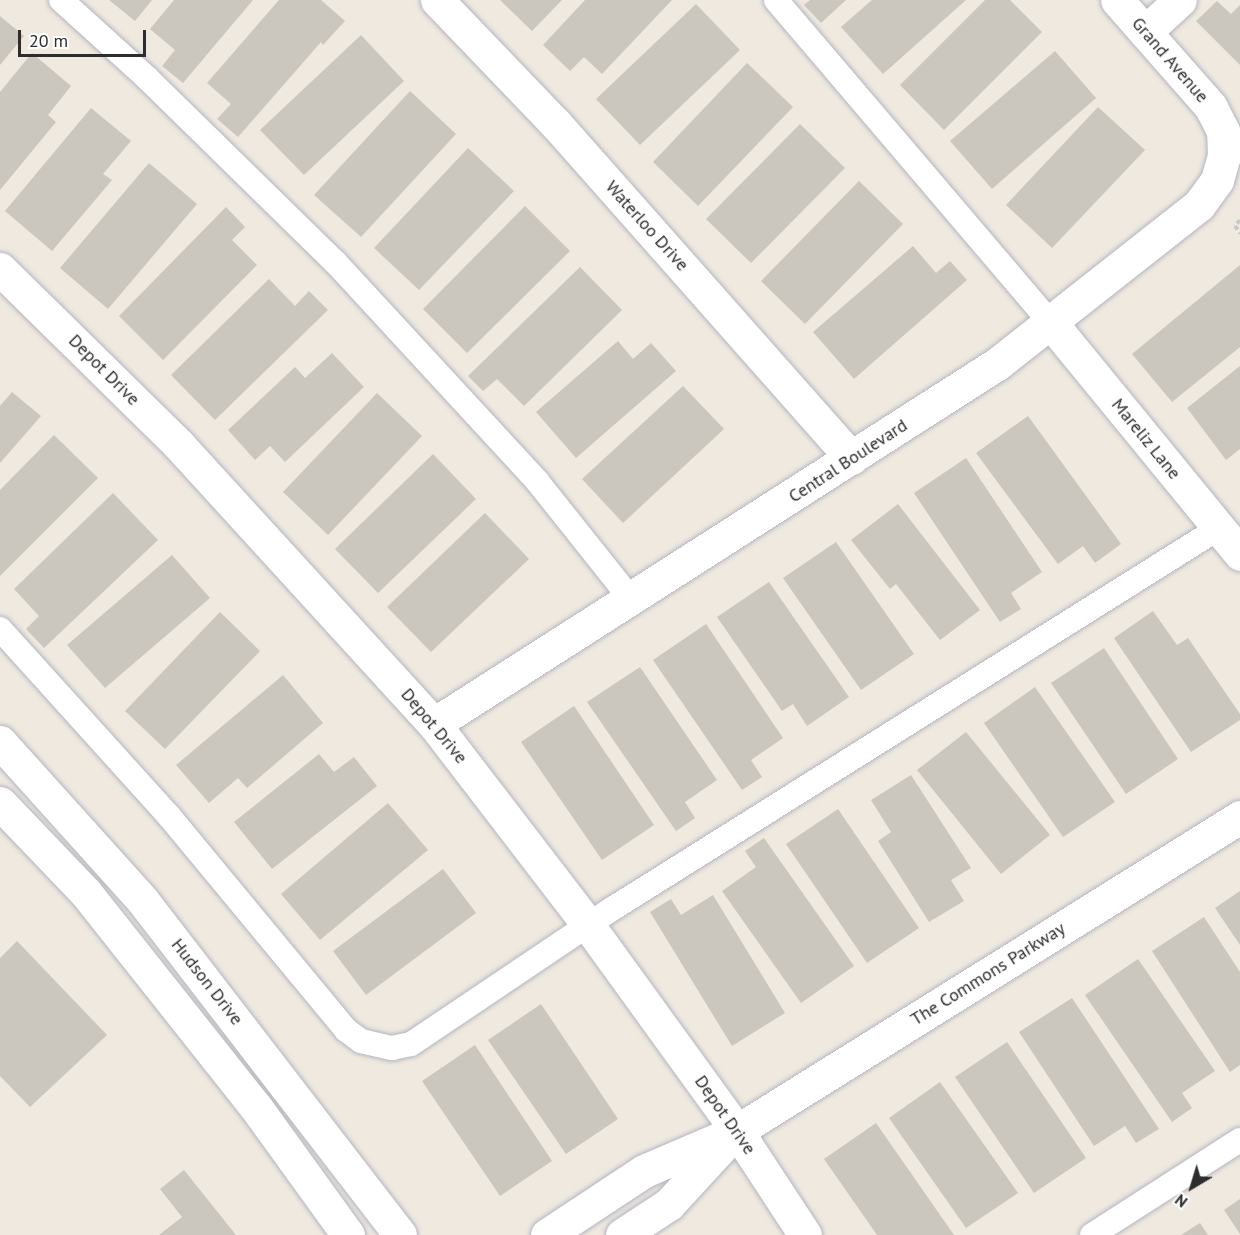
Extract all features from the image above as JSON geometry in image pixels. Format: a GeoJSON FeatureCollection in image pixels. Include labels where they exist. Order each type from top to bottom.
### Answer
{"type":"FeatureCollection","features":[{"type":"Feature","properties":{"kind":"street","name":"Waterloo Drive"},"geometry":{"type":"LineString","coordinates":[[437,0],[556,124],[852,458]]}},
{"type":"Feature","properties":{"kind":"street","name":"Grand Avenue"},"geometry":{"type":"LineString","coordinates":[[1117,0],[1211,106],[1223,131],[1224,156]]}},
{"type":"Feature","properties":{"kind":"street"},"geometry":{"type":"LineString","coordinates":[[1145,32],[1179,0]]}},
{"type":"Feature","properties":{"kind":"street","name":"Central Boulevard"},"geometry":{"type":"LineString","coordinates":[[434,724],[852,458],[1052,324],[1199,205],[1217,180],[1224,156]]}},
{"type":"Feature","properties":{"kind":"street","name":"Depot Drive"},"geometry":{"type":"LineString","coordinates":[[0,269],[179,445],[434,724],[588,925],[737,1131],[805,1235]]}},
{"type":"Feature","properties":{"kind":"street","name":"Mareliz Lane"},"geometry":{"type":"LineString","coordinates":[[1052,324],[1240,554]]}},
{"type":"Feature","properties":{"kind":"street","name":"Hudson Drive"},"geometry":{"type":"LineString","coordinates":[[0,742],[143,901],[400,1235]]}},
{"type":"Feature","properties":{"kind":"street"},"geometry":{"type":"LineString","coordinates":[[41,786],[4,813],[86,893],[255,1107],[348,1235]]}},
{"type":"Feature","properties":{"kind":"street","name":"The Commons Parkway"},"geometry":{"type":"LineString","coordinates":[[547,1235],[644,1171],[737,1131],[1240,818]]}},
{"type":"Feature","properties":{"kind":"street","name":"The Commons Parkway"},"geometry":{"type":"LineString","coordinates":[[622,1235],[669,1204],[737,1131]]}},
{"type":"Feature","properties":{"kind":"lane"},"geometry":{"type":"LineString","coordinates":[[61,0],[147,78],[336,263],[537,481],[631,598]]}},
{"type":"Feature","properties":{"kind":"lane"},"geometry":{"type":"LineString","coordinates":[[776,0],[1052,324]]}},
{"type":"Feature","properties":{"kind":"lane"},"geometry":{"type":"LineString","coordinates":[[0,629],[169,816],[346,1030],[361,1041],[392,1048],[411,1044],[588,925],[1219,528]]}},
{"type":"Feature","properties":{"kind":"lane"},"geometry":{"type":"LineString","coordinates":[[1092,1235],[1240,1140]]}},
{"type":"Feature","properties":{"kind":"path"},"geometry":{"type":"LineString","coordinates":[[1240,220],[1235,226],[1240,232]]}},
{"type":"Feature","properties":{"kind":"building"},"geometry":{"type":"Polygon","coordinates":[[[109,0],[152,0],[135,21],[109,0]]]}},
{"type":"Feature","properties":{"kind":"building"},"geometry":{"type":"Polygon","coordinates":[[[174,0],[253,0],[183,83],[162,66],[175,50],[150,29],[174,0]]]}},
{"type":"Feature","properties":{"kind":"building"},"geometry":{"type":"Polygon","coordinates":[[[279,0],[321,0],[345,21],[323,45],[321,42],[238,137],[217,119],[231,104],[207,83],[279,0]]]}},
{"type":"Feature","properties":{"kind":"building"},"geometry":{"type":"Polygon","coordinates":[[[500,0],[562,0],[532,31],[500,0]]]}},
{"type":"Feature","properties":{"kind":"building"},"geometry":{"type":"Polygon","coordinates":[[[585,0],[672,0],[602,74],[584,57],[570,71],[543,45],[585,0]]]}},
{"type":"Feature","properties":{"kind":"building"},"geometry":{"type":"Polygon","coordinates":[[[810,0],[846,0],[821,23],[804,5],[810,0]]]}},
{"type":"Feature","properties":{"kind":"building"},"geometry":{"type":"Polygon","coordinates":[[[872,0],[966,0],[883,74],[841,27],[872,0]]]}},
{"type":"Feature","properties":{"kind":"building"},"geometry":{"type":"Polygon","coordinates":[[[985,0],[1010,0],[1042,32],[944,130],[900,85],[985,0]]]}},
{"type":"Feature","properties":{"kind":"building"},"geometry":{"type":"Polygon","coordinates":[[[1217,1],[1231,14],[1240,5],[1240,65],[1196,21],[1217,1]]]}},
{"type":"Feature","properties":{"kind":"building"},"geometry":{"type":"Polygon","coordinates":[[[696,4],[740,50],[640,145],[596,99],[696,4]]]}},
{"type":"Feature","properties":{"kind":"building"},"geometry":{"type":"Polygon","coordinates":[[[0,16],[24,36],[0,65],[0,16]]]}},
{"type":"Feature","properties":{"kind":"building"},"geometry":{"type":"Polygon","coordinates":[[[361,35],[404,81],[304,175],[260,130],[361,35]]]}},
{"type":"Feature","properties":{"kind":"building"},"geometry":{"type":"Polygon","coordinates":[[[1055,51],[1096,98],[992,189],[950,141],[1055,51]]]}},
{"type":"Feature","properties":{"kind":"building"},"geometry":{"type":"Polygon","coordinates":[[[32,53],[71,86],[48,115],[56,122],[0,190],[0,92],[32,53]]]}},
{"type":"Feature","properties":{"kind":"building"},"geometry":{"type":"Polygon","coordinates":[[[747,63],[793,107],[698,206],[653,162],[747,63]]]}},
{"type":"Feature","properties":{"kind":"building"},"geometry":{"type":"Polygon","coordinates":[[[410,91],[456,134],[361,237],[314,195],[410,91]]]}},
{"type":"Feature","properties":{"kind":"building"},"geometry":{"type":"Polygon","coordinates":[[[1098,107],[1145,150],[1052,248],[1006,205],[1098,107]]]}},
{"type":"Feature","properties":{"kind":"building"},"geometry":{"type":"Polygon","coordinates":[[[91,108],[131,141],[103,174],[112,180],[52,251],[5,211],[91,108]]]}},
{"type":"Feature","properties":{"kind":"building"},"geometry":{"type":"Polygon","coordinates":[[[800,124],[845,168],[751,263],[706,219],[800,124]]]}},
{"type":"Feature","properties":{"kind":"building"},"geometry":{"type":"Polygon","coordinates":[[[468,148],[514,191],[419,290],[374,248],[468,148]]]}},
{"type":"Feature","properties":{"kind":"building"},"geometry":{"type":"Polygon","coordinates":[[[149,163],[197,204],[108,309],[60,268],[149,163]]]}},
{"type":"Feature","properties":{"kind":"building"},"geometry":{"type":"Polygon","coordinates":[[[859,181],[903,224],[805,324],[761,281],[859,181]]]}},
{"type":"Feature","properties":{"kind":"building"},"geometry":{"type":"Polygon","coordinates":[[[525,206],[570,251],[467,353],[423,309],[525,206]]]}},
{"type":"Feature","properties":{"kind":"building"},"geometry":{"type":"Polygon","coordinates":[[[226,207],[245,227],[232,240],[257,265],[163,360],[119,316],[226,207]]]}},
{"type":"Feature","properties":{"kind":"building"},"geometry":{"type":"Polygon","coordinates":[[[913,246],[936,273],[950,261],[967,280],[854,379],[813,332],[913,246]]]}},
{"type":"Feature","properties":{"kind":"building"},"geometry":{"type":"Polygon","coordinates":[[[1240,265],[1240,347],[1172,402],[1132,354],[1240,265]]]}},
{"type":"Feature","properties":{"kind":"building"},"geometry":{"type":"Polygon","coordinates":[[[580,267],[622,310],[524,406],[497,379],[483,391],[468,376],[580,267]]]}},
{"type":"Feature","properties":{"kind":"building"},"geometry":{"type":"Polygon","coordinates":[[[269,279],[295,306],[309,291],[328,310],[215,420],[171,375],[269,279]]]}},
{"type":"Feature","properties":{"kind":"building"},"geometry":{"type":"Polygon","coordinates":[[[618,341],[633,359],[651,343],[676,371],[576,458],[536,412],[618,341]]]}},
{"type":"Feature","properties":{"kind":"building"},"geometry":{"type":"Polygon","coordinates":[[[332,353],[364,387],[285,462],[270,446],[255,460],[228,430],[295,367],[305,378],[332,353]]]}},
{"type":"Feature","properties":{"kind":"building"},"geometry":{"type":"Polygon","coordinates":[[[1240,366],[1240,449],[1226,460],[1187,408],[1240,366]]]}},
{"type":"Feature","properties":{"kind":"building"},"geometry":{"type":"Polygon","coordinates":[[[683,386],[724,429],[623,523],[582,479],[683,386]]]}},
{"type":"Feature","properties":{"kind":"building"},"geometry":{"type":"Polygon","coordinates":[[[12,392],[41,416],[0,463],[0,406],[12,392]]]}},
{"type":"Feature","properties":{"kind":"building"},"geometry":{"type":"Polygon","coordinates":[[[377,393],[422,436],[328,535],[283,492],[377,393]]]}},
{"type":"Feature","properties":{"kind":"building"},"geometry":{"type":"Polygon","coordinates":[[[1028,416],[1121,544],[1095,563],[1083,546],[1058,564],[976,453],[1028,416]]]}},
{"type":"Feature","properties":{"kind":"building"},"geometry":{"type":"Polygon","coordinates":[[[54,435],[98,478],[0,576],[0,490],[54,435]]]}},
{"type":"Feature","properties":{"kind":"building"},"geometry":{"type":"Polygon","coordinates":[[[433,454],[476,499],[378,593],[335,549],[433,454]]]}},
{"type":"Feature","properties":{"kind":"building"},"geometry":{"type":"Polygon","coordinates":[[[966,458],[1042,572],[1011,593],[1021,609],[1000,622],[914,493],[966,458]]]}},
{"type":"Feature","properties":{"kind":"building"},"geometry":{"type":"Polygon","coordinates":[[[113,493],[158,540],[44,648],[26,629],[39,616],[14,589],[113,493]]]}},
{"type":"Feature","properties":{"kind":"building"},"geometry":{"type":"Polygon","coordinates":[[[898,504],[980,610],[940,640],[896,584],[890,589],[851,540],[898,504]]]}},
{"type":"Feature","properties":{"kind":"building"},"geometry":{"type":"Polygon","coordinates":[[[485,513],[529,559],[431,652],[387,607],[485,513]]]}},
{"type":"Feature","properties":{"kind":"building"},"geometry":{"type":"Polygon","coordinates":[[[836,542],[914,654],[861,690],[783,578],[836,542]]]}},
{"type":"Feature","properties":{"kind":"building"},"geometry":{"type":"Polygon","coordinates":[[[172,555],[210,598],[105,688],[67,645],[172,555]]]}},
{"type":"Feature","properties":{"kind":"building"},"geometry":{"type":"Polygon","coordinates":[[[769,582],[849,697],[807,726],[793,704],[782,711],[717,617],[769,582]]]}},
{"type":"Feature","properties":{"kind":"building"},"geometry":{"type":"Polygon","coordinates":[[[1153,611],[1177,645],[1188,638],[1240,714],[1240,720],[1191,752],[1114,638],[1153,611]]]}},
{"type":"Feature","properties":{"kind":"building"},"geometry":{"type":"Polygon","coordinates":[[[220,612],[260,651],[165,749],[125,711],[220,612]]]}},
{"type":"Feature","properties":{"kind":"building"},"geometry":{"type":"Polygon","coordinates":[[[706,624],[783,738],[751,760],[762,777],[742,790],[653,660],[706,624]]]}},
{"type":"Feature","properties":{"kind":"building"},"geometry":{"type":"Polygon","coordinates":[[[1104,648],[1178,759],[1126,794],[1051,683],[1104,648]]]}},
{"type":"Feature","properties":{"kind":"building"},"geometry":{"type":"Polygon","coordinates":[[[640,667],[717,780],[685,802],[695,818],[676,831],[587,702],[640,667]]]}},
{"type":"Feature","properties":{"kind":"building"},"geometry":{"type":"Polygon","coordinates":[[[283,675],[323,723],[247,788],[238,778],[209,803],[176,765],[283,675]]]}},
{"type":"Feature","properties":{"kind":"building"},"geometry":{"type":"Polygon","coordinates":[[[1035,687],[1115,802],[1063,837],[984,723],[1035,687]]]}},
{"type":"Feature","properties":{"kind":"building"},"geometry":{"type":"Polygon","coordinates":[[[574,706],[654,825],[602,860],[521,742],[574,706]]]}},
{"type":"Feature","properties":{"kind":"building"},"geometry":{"type":"Polygon","coordinates":[[[966,732],[1050,835],[1001,874],[917,770],[966,732]]]}},
{"type":"Feature","properties":{"kind":"building"},"geometry":{"type":"Polygon","coordinates":[[[319,754],[334,772],[354,757],[377,786],[272,869],[234,822],[319,754]]]}},
{"type":"Feature","properties":{"kind":"building"},"geometry":{"type":"Polygon","coordinates":[[[911,775],[971,868],[951,880],[964,901],[929,922],[878,841],[891,832],[871,800],[911,775]]]}},
{"type":"Feature","properties":{"kind":"building"},"geometry":{"type":"Polygon","coordinates":[[[388,803],[428,850],[320,940],[281,894],[388,803]]]}},
{"type":"Feature","properties":{"kind":"building"},"geometry":{"type":"Polygon","coordinates":[[[838,809],[919,928],[867,963],[786,844],[838,809]]]}},
{"type":"Feature","properties":{"kind":"building"},"geometry":{"type":"Polygon","coordinates":[[[764,838],[854,966],[801,1003],[722,891],[756,867],[745,851],[764,838]]]}},
{"type":"Feature","properties":{"kind":"building"},"geometry":{"type":"Polygon","coordinates":[[[443,869],[476,913],[366,995],[333,951],[443,869]]]}},
{"type":"Feature","properties":{"kind":"building"},"geometry":{"type":"Polygon","coordinates":[[[1240,891],[1240,945],[1215,908],[1240,891]]]}},
{"type":"Feature","properties":{"kind":"building"},"geometry":{"type":"Polygon","coordinates":[[[713,895],[785,1013],[732,1046],[650,912],[671,899],[681,915],[713,895]]]}},
{"type":"Feature","properties":{"kind":"building"},"geometry":{"type":"Polygon","coordinates":[[[1204,917],[1240,972],[1240,1065],[1230,1072],[1152,951],[1204,917]]]}},
{"type":"Feature","properties":{"kind":"building"},"geometry":{"type":"Polygon","coordinates":[[[17,941],[107,1035],[30,1107],[0,1076],[0,958],[17,941]]]}},
{"type":"Feature","properties":{"kind":"building"},"geometry":{"type":"Polygon","coordinates":[[[1138,959],[1215,1071],[1182,1093],[1192,1108],[1172,1122],[1085,995],[1138,959]]]}},
{"type":"Feature","properties":{"kind":"building"},"geometry":{"type":"Polygon","coordinates":[[[1072,998],[1159,1129],[1136,1143],[1125,1126],[1094,1146],[1019,1032],[1072,998]]]}},
{"type":"Feature","properties":{"kind":"building"},"geometry":{"type":"Polygon","coordinates":[[[541,1004],[618,1119],[566,1154],[488,1040],[541,1004]]]}},
{"type":"Feature","properties":{"kind":"building"},"geometry":{"type":"Polygon","coordinates":[[[1007,1042],[1086,1158],[1034,1193],[955,1077],[1007,1042]]]}},
{"type":"Feature","properties":{"kind":"building"},"geometry":{"type":"Polygon","coordinates":[[[475,1045],[552,1161],[500,1196],[422,1081],[475,1045]]]}},
{"type":"Feature","properties":{"kind":"building"},"geometry":{"type":"Polygon","coordinates":[[[940,1082],[1018,1193],[966,1228],[889,1118],[940,1082]]]}},
{"type":"Feature","properties":{"kind":"building"},"geometry":{"type":"Polygon","coordinates":[[[876,1123],[954,1235],[877,1235],[824,1159],[876,1123]]]}},
{"type":"Feature","properties":{"kind":"building"},"geometry":{"type":"Polygon","coordinates":[[[184,1170],[236,1235],[159,1235],[182,1217],[160,1189],[184,1170]]]}},
{"type":"Feature","properties":{"kind":"building"},"geometry":{"type":"Polygon","coordinates":[[[1240,1199],[1240,1234],[1224,1210],[1240,1199]]]}},
{"type":"Feature","properties":{"kind":"building"},"geometry":{"type":"Polygon","coordinates":[[[1200,1223],[1208,1235],[1181,1235],[1200,1223]]]}}]}
